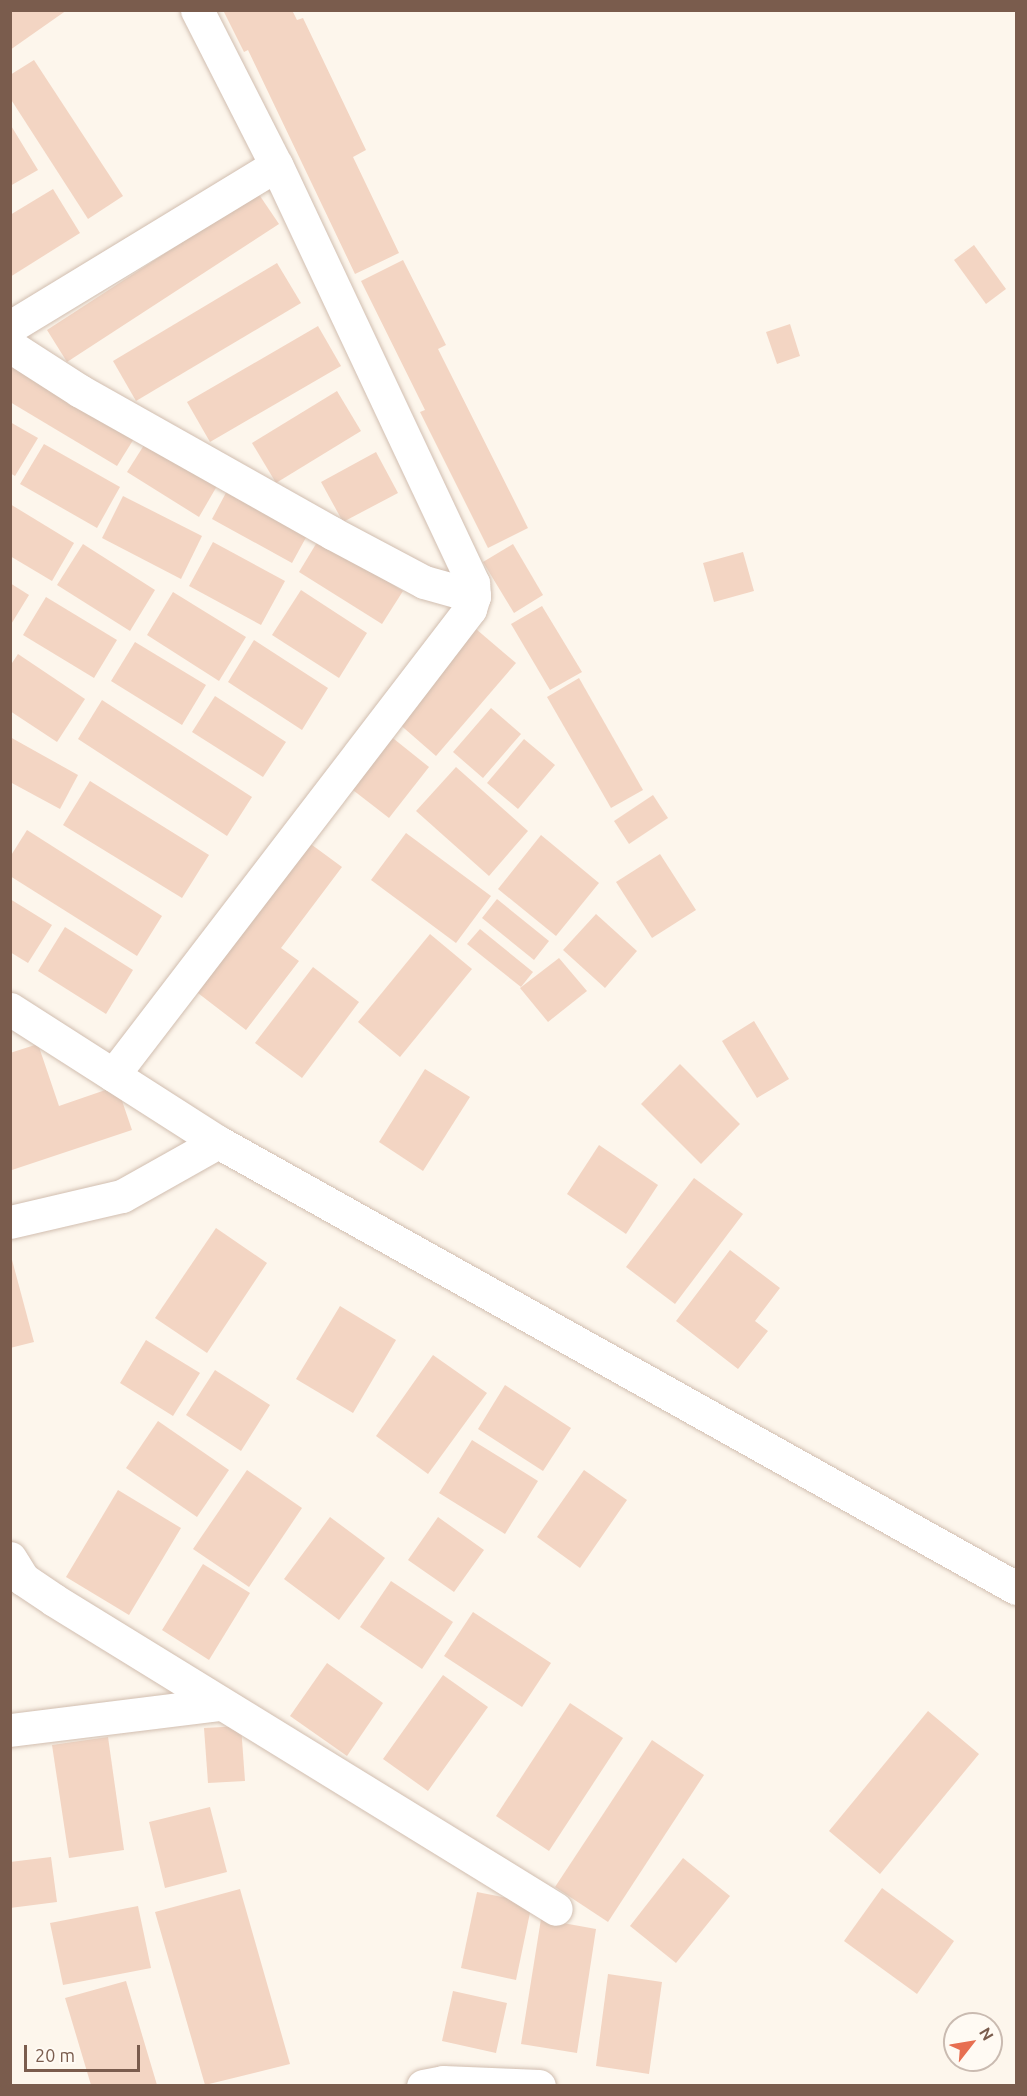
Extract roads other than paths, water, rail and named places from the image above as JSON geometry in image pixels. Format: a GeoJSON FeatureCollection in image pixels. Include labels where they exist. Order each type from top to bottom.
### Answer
{"type":"FeatureCollection","features":[{"type":"Feature","properties":{"kind":"street"},"geometry":{"type":"LineString","coordinates":[[113,1075],[462,618],[474,596],[473,583],[276,165],[197,10]]}},
{"type":"Feature","properties":{"kind":"street"},"geometry":{"type":"LineString","coordinates":[[10,327],[276,165]]}},
{"type":"Feature","properties":{"kind":"street"},"geometry":{"type":"LineString","coordinates":[[10,346],[80,391],[332,533],[424,582],[474,596]]}},
{"type":"Feature","properties":{"kind":"street"},"geometry":{"type":"LineString","coordinates":[[10,1009],[218,1142],[1017,1588]]}},
{"type":"Feature","properties":{"kind":"street"},"geometry":{"type":"LineString","coordinates":[[10,1222],[122,1196],[218,1142]]}},
{"type":"Feature","properties":{"kind":"street"},"geometry":{"type":"LineString","coordinates":[[10,1558],[31,1584],[219,1704],[556,1909]]}},
{"type":"Feature","properties":{"kind":"street"},"geometry":{"type":"LineString","coordinates":[[10,1730],[219,1704]]}},
{"type":"Feature","properties":{"kind":"street"},"geometry":{"type":"LineString","coordinates":[[423,2085],[443,2082],[539,2085]]}}]}
